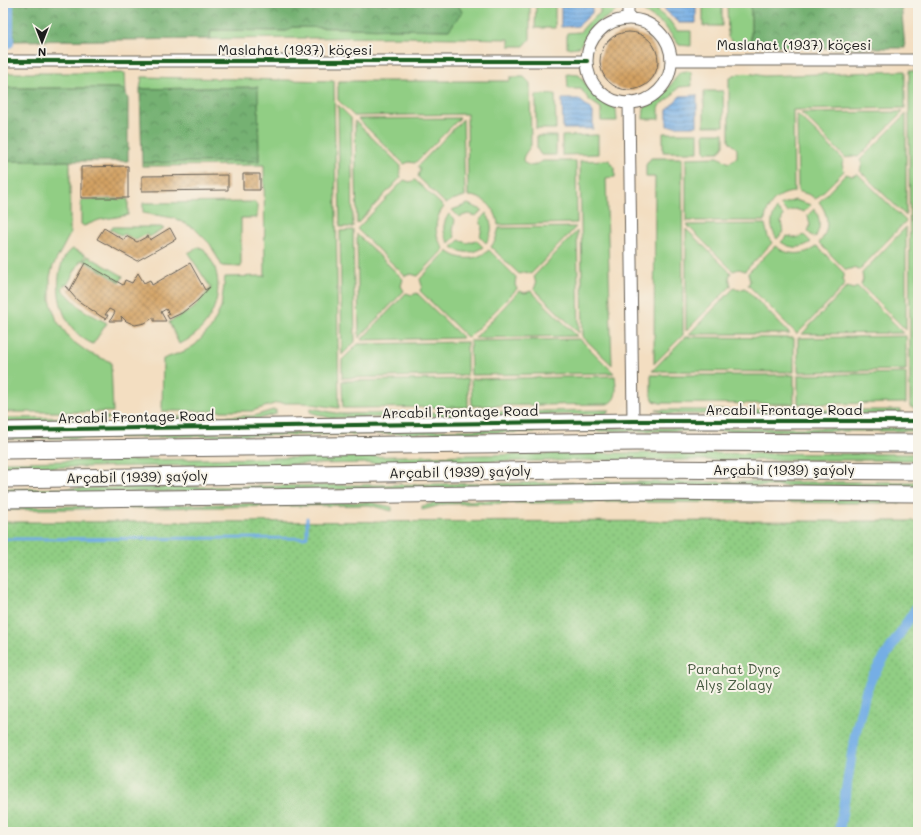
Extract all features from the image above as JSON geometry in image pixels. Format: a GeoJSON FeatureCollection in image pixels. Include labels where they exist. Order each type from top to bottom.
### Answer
{"type":"FeatureCollection","features":[{"type":"Feature","properties":{"kind":"main road","name":"Arçabil (1939) şaýoly"},"geometry":{"type":"LineString","coordinates":[[3,450],[635,442],[918,444]]}},
{"type":"Feature","properties":{"kind":"main road","name":"Arçabil (1939) şaýoly"},"geometry":{"type":"LineString","coordinates":[[3,479],[636,469],[917,471]]}},
{"type":"Feature","properties":{"kind":"street"},"geometry":{"type":"LineString","coordinates":[[628,3],[628,19]]}},
{"type":"Feature","properties":{"kind":"street"},"geometry":{"type":"LineString","coordinates":[[628,19],[642,21],[655,28],[665,39],[671,60],[668,74],[661,87],[644,100],[629,102],[608,97],[597,88],[589,76],[587,61],[592,40],[601,29],[614,22],[628,19]]}},
{"type":"Feature","properties":{"kind":"street","name":"Maslahat (1937) köçesi"},"geometry":{"type":"LineString","coordinates":[[671,60],[918,60]]}},
{"type":"Feature","properties":{"kind":"street","name":"Maslahat (1937) köçesi"},"geometry":{"type":"LineString","coordinates":[[3,61],[587,61]]}},
{"type":"Feature","properties":{"kind":"street"},"geometry":{"type":"LineString","coordinates":[[629,102],[633,420]]}},
{"type":"Feature","properties":{"kind":"street","name":"Arcabil Frontage Road"},"geometry":{"type":"LineString","coordinates":[[3,430],[633,420],[918,421]]}},
{"type":"Feature","properties":{"kind":"street"},"geometry":{"type":"LineString","coordinates":[[3,500],[639,492],[917,494]]}},
{"type":"Feature","properties":{"kind":"green space"},"geometry":{"type":"Polygon","coordinates":[[[3,3],[7,3],[7,42],[3,42],[3,3]]]}},
{"type":"Feature","properties":{"kind":"green space"},"geometry":{"type":"Polygon","coordinates":[[[13,3],[457,3],[462,12],[449,30],[292,27],[287,31],[211,30],[210,39],[14,41],[13,3]]]}},
{"type":"Feature","properties":{"kind":"green space"},"geometry":{"type":"Polygon","coordinates":[[[457,3],[530,3],[530,39],[524,46],[509,46],[509,39],[403,37],[210,39],[210,30],[286,31],[292,27],[449,30],[462,12],[457,3]]]}},
{"type":"Feature","properties":{"kind":"green space"},"geometry":{"type":"Polygon","coordinates":[[[536,3],[555,3],[555,28],[535,28],[536,3]]]}},
{"type":"Feature","properties":{"kind":"green space"},"geometry":{"type":"Polygon","coordinates":[[[600,3],[616,3],[615,12],[593,26],[579,47],[567,48],[567,33],[580,32],[600,13],[600,3]]]}},
{"type":"Feature","properties":{"kind":"green space"},"geometry":{"type":"Polygon","coordinates":[[[641,3],[658,3],[658,12],[669,20],[677,31],[691,31],[691,46],[679,45],[664,25],[643,11],[641,3]]]}},
{"type":"Feature","properties":{"kind":"green space"},"geometry":{"type":"Polygon","coordinates":[[[703,3],[722,3],[722,26],[703,26],[703,3]]]}},
{"type":"Feature","properties":{"kind":"green space"},"geometry":{"type":"Polygon","coordinates":[[[727,3],[751,3],[751,43],[734,44],[728,37],[727,3]]]}},
{"type":"Feature","properties":{"kind":"green space"},"geometry":{"type":"Polygon","coordinates":[[[751,3],[901,3],[905,48],[798,48],[751,43],[751,3]]]}},
{"type":"Feature","properties":{"kind":"green space"},"geometry":{"type":"Polygon","coordinates":[[[905,71],[905,108],[793,110],[794,192],[778,197],[770,205],[765,221],[686,221],[686,158],[718,157],[729,163],[737,157],[737,149],[729,141],[729,79],[733,76],[745,73],[763,76],[905,71]]]}},
{"type":"Feature","properties":{"kind":"green space"},"geometry":{"type":"Polygon","coordinates":[[[909,71],[918,71],[918,409],[910,407],[909,71]]]}},
{"type":"Feature","properties":{"kind":"green space"},"geometry":{"type":"Polygon","coordinates":[[[680,72],[691,72],[692,86],[679,87],[670,98],[659,106],[659,119],[643,119],[644,108],[665,93],[680,72]]]}},
{"type":"Feature","properties":{"kind":"green space"},"geometry":{"type":"Polygon","coordinates":[[[3,73],[125,73],[126,94],[119,88],[3,88],[3,73]]]}},
{"type":"Feature","properties":{"kind":"green space"},"geometry":{"type":"Polygon","coordinates":[[[567,74],[579,75],[594,95],[616,109],[617,121],[601,121],[601,108],[589,100],[581,89],[568,89],[567,74]]]}},
{"type":"Feature","properties":{"kind":"green space"},"geometry":{"type":"Polygon","coordinates":[[[142,77],[334,81],[339,408],[305,403],[277,403],[252,411],[162,411],[163,359],[185,351],[195,345],[211,328],[221,308],[225,277],[265,276],[264,165],[142,166],[142,163],[259,161],[257,87],[140,89],[142,77]]]}},
{"type":"Feature","properties":{"kind":"green space"},"geometry":{"type":"Polygon","coordinates":[[[510,77],[524,77],[530,83],[531,145],[524,157],[524,162],[532,166],[543,161],[576,161],[577,223],[498,225],[495,214],[489,204],[479,198],[468,196],[467,114],[354,116],[338,100],[338,81],[510,81],[510,77]]]}},
{"type":"Feature","properties":{"kind":"green space"},"geometry":{"type":"Polygon","coordinates":[[[258,87],[259,161],[142,163],[140,89],[258,87]]]}},
{"type":"Feature","properties":{"kind":"green space"},"geometry":{"type":"Polygon","coordinates":[[[3,88],[119,88],[125,91],[128,99],[128,161],[3,161],[3,88]]]}},
{"type":"Feature","properties":{"kind":"green space"},"geometry":{"type":"Polygon","coordinates":[[[704,91],[723,91],[724,126],[704,126],[704,91]]]}},
{"type":"Feature","properties":{"kind":"green space"},"geometry":{"type":"Polygon","coordinates":[[[555,94],[556,129],[536,129],[536,95],[555,94]]]}},
{"type":"Feature","properties":{"kind":"green space"},"geometry":{"type":"Polygon","coordinates":[[[338,105],[351,118],[353,227],[340,227],[338,105]]]}},
{"type":"Feature","properties":{"kind":"green space"},"geometry":{"type":"Polygon","coordinates":[[[903,112],[858,157],[852,156],[846,158],[801,113],[903,112]]]}},
{"type":"Feature","properties":{"kind":"green space"},"geometry":{"type":"Polygon","coordinates":[[[797,114],[844,160],[842,164],[844,171],[816,199],[810,195],[798,191],[797,114]]]}},
{"type":"Feature","properties":{"kind":"green space"},"geometry":{"type":"Polygon","coordinates":[[[906,114],[906,216],[860,171],[862,164],[860,160],[906,114]]]}},
{"type":"Feature","properties":{"kind":"green space"},"geometry":{"type":"Polygon","coordinates":[[[460,118],[415,163],[409,162],[404,164],[358,119],[460,118]]]}},
{"type":"Feature","properties":{"kind":"green space"},"geometry":{"type":"Polygon","coordinates":[[[463,119],[465,196],[452,200],[446,204],[418,177],[420,170],[418,166],[463,119]]]}},
{"type":"Feature","properties":{"kind":"green space"},"geometry":{"type":"Polygon","coordinates":[[[355,121],[401,166],[401,177],[357,224],[355,121]]]}},
{"type":"Feature","properties":{"kind":"green space"},"geometry":{"type":"Polygon","coordinates":[[[663,133],[698,133],[698,152],[663,152],[663,133]]]}},
{"type":"Feature","properties":{"kind":"green space"},"geometry":{"type":"Polygon","coordinates":[[[704,133],[724,133],[724,145],[719,152],[705,152],[704,133]]]}},
{"type":"Feature","properties":{"kind":"green space"},"geometry":{"type":"Polygon","coordinates":[[[598,135],[598,154],[562,155],[562,136],[598,135]]]}},
{"type":"Feature","properties":{"kind":"green space"},"geometry":{"type":"Polygon","coordinates":[[[537,136],[556,136],[556,155],[541,155],[537,149],[537,136]]]}},
{"type":"Feature","properties":{"kind":"green space"},"geometry":{"type":"Polygon","coordinates":[[[651,158],[682,158],[683,335],[654,364],[655,177],[646,177],[646,165],[651,158]]]}},
{"type":"Feature","properties":{"kind":"green space"},"geometry":{"type":"Polygon","coordinates":[[[609,160],[615,168],[615,177],[606,178],[612,365],[583,337],[580,161],[609,160]]]}},
{"type":"Feature","properties":{"kind":"green space"},"geometry":{"type":"Polygon","coordinates":[[[3,161],[70,161],[70,234],[53,266],[50,277],[50,300],[57,321],[71,340],[89,353],[111,362],[113,412],[3,412],[3,161]]]}},
{"type":"Feature","properties":{"kind":"green space"},"geometry":{"type":"Polygon","coordinates":[[[846,174],[852,176],[858,174],[906,221],[859,270],[853,268],[846,270],[819,243],[825,233],[827,222],[825,212],[819,202],[846,174]]]}},
{"type":"Feature","properties":{"kind":"green space"},"geometry":{"type":"Polygon","coordinates":[[[404,180],[410,182],[415,180],[444,207],[438,217],[436,228],[438,239],[444,249],[418,276],[411,274],[405,276],[357,229],[404,180]]]}},
{"type":"Feature","properties":{"kind":"green space"},"geometry":{"type":"Polygon","coordinates":[[[128,199],[128,215],[99,220],[84,226],[81,224],[81,200],[128,199]]]}},
{"type":"Feature","properties":{"kind":"green space"},"geometry":{"type":"Polygon","coordinates":[[[795,200],[811,205],[804,212],[795,209],[787,212],[780,205],[795,200]]]}},
{"type":"Feature","properties":{"kind":"green space"},"geometry":{"type":"Polygon","coordinates":[[[255,202],[257,205],[257,218],[241,218],[241,267],[222,266],[210,244],[194,228],[174,218],[143,213],[143,203],[255,202]]]}},
{"type":"Feature","properties":{"kind":"green space"},"geometry":{"type":"Polygon","coordinates":[[[468,204],[482,210],[476,216],[468,214],[459,217],[452,210],[468,204]]]}},
{"type":"Feature","properties":{"kind":"green space"},"geometry":{"type":"Polygon","coordinates":[[[777,209],[783,215],[781,222],[783,232],[777,239],[773,232],[772,220],[777,209]]]}},
{"type":"Feature","properties":{"kind":"green space"},"geometry":{"type":"Polygon","coordinates":[[[814,209],[819,219],[818,231],[815,238],[808,232],[810,225],[808,215],[814,209]]]}},
{"type":"Feature","properties":{"kind":"green space"},"geometry":{"type":"Polygon","coordinates":[[[486,213],[490,220],[491,232],[486,243],[480,237],[482,227],[480,220],[486,213]]]}},
{"type":"Feature","properties":{"kind":"green space"},"geometry":{"type":"Polygon","coordinates":[[[449,214],[455,220],[453,230],[455,237],[449,243],[445,236],[444,225],[449,214]]]}},
{"type":"Feature","properties":{"kind":"green space"},"geometry":{"type":"Polygon","coordinates":[[[765,224],[768,237],[772,243],[745,271],[739,269],[733,271],[687,225],[765,224]]]}},
{"type":"Feature","properties":{"kind":"green space"},"geometry":{"type":"Polygon","coordinates":[[[113,227],[161,227],[164,229],[149,237],[147,234],[136,240],[124,234],[122,236],[110,229],[113,227]]]}},
{"type":"Feature","properties":{"kind":"green space"},"geometry":{"type":"Polygon","coordinates":[[[576,227],[531,274],[525,272],[519,274],[491,247],[495,241],[499,228],[576,227]]]}},
{"type":"Feature","properties":{"kind":"green space"},"geometry":{"type":"Polygon","coordinates":[[[906,227],[906,330],[861,285],[863,280],[862,273],[906,227]]]}},
{"type":"Feature","properties":{"kind":"green space"},"geometry":{"type":"Polygon","coordinates":[[[686,229],[731,273],[729,277],[731,286],[686,331],[686,229]]]}},
{"type":"Feature","properties":{"kind":"green space"},"geometry":{"type":"Polygon","coordinates":[[[353,230],[355,342],[342,355],[340,231],[353,230]]]}},
{"type":"Feature","properties":{"kind":"green space"},"geometry":{"type":"Polygon","coordinates":[[[577,231],[579,333],[534,289],[536,284],[534,276],[577,231]]]}},
{"type":"Feature","properties":{"kind":"green space"},"geometry":{"type":"Polygon","coordinates":[[[357,234],[403,279],[401,286],[404,291],[359,338],[357,234]]]}},
{"type":"Feature","properties":{"kind":"green space"},"geometry":{"type":"Polygon","coordinates":[[[804,235],[811,242],[804,246],[792,247],[781,242],[787,236],[796,238],[804,235]]]}},
{"type":"Feature","properties":{"kind":"green space"},"geometry":{"type":"Polygon","coordinates":[[[459,240],[467,243],[476,240],[483,247],[471,252],[460,251],[452,247],[459,240]]]}},
{"type":"Feature","properties":{"kind":"green space"},"geometry":{"type":"Polygon","coordinates":[[[775,246],[785,252],[796,254],[807,252],[817,246],[844,273],[842,280],[845,285],[797,334],[748,285],[750,281],[748,273],[775,246]]]}},
{"type":"Feature","properties":{"kind":"green space"},"geometry":{"type":"Polygon","coordinates":[[[199,247],[204,249],[215,268],[218,279],[216,302],[206,323],[189,339],[179,344],[169,322],[193,309],[211,288],[188,253],[199,247]]]}},
{"type":"Feature","properties":{"kind":"green space"},"geometry":{"type":"Polygon","coordinates":[[[73,249],[86,255],[83,261],[81,260],[67,285],[65,284],[62,289],[83,310],[107,323],[93,344],[83,339],[75,331],[69,323],[60,303],[60,270],[64,258],[73,249]]]}},
{"type":"Feature","properties":{"kind":"green space"},"geometry":{"type":"Polygon","coordinates":[[[489,250],[516,277],[515,285],[517,289],[468,338],[420,291],[422,286],[420,279],[447,251],[457,257],[473,258],[484,254],[489,250]]]}},
{"type":"Feature","properties":{"kind":"green space"},"geometry":{"type":"Polygon","coordinates":[[[88,256],[123,276],[120,282],[84,261],[88,256]]]}},
{"type":"Feature","properties":{"kind":"green space"},"geometry":{"type":"Polygon","coordinates":[[[847,287],[853,289],[858,287],[904,333],[802,334],[847,287]]]}},
{"type":"Feature","properties":{"kind":"green space"},"geometry":{"type":"Polygon","coordinates":[[[734,288],[739,290],[745,288],[790,334],[689,334],[734,288]]]}},
{"type":"Feature","properties":{"kind":"green space"},"geometry":{"type":"Polygon","coordinates":[[[519,291],[525,293],[531,291],[577,336],[475,338],[519,291]]]}},
{"type":"Feature","properties":{"kind":"green space"},"geometry":{"type":"Polygon","coordinates":[[[406,293],[412,295],[417,293],[463,338],[361,340],[406,293]]]}},
{"type":"Feature","properties":{"kind":"green space"},"geometry":{"type":"Polygon","coordinates":[[[906,336],[906,370],[798,372],[798,338],[906,336]]]}},
{"type":"Feature","properties":{"kind":"green space"},"geometry":{"type":"Polygon","coordinates":[[[685,337],[794,338],[794,372],[652,371],[685,337]]]}},
{"type":"Feature","properties":{"kind":"green space"},"geometry":{"type":"Polygon","coordinates":[[[580,339],[614,373],[471,375],[470,341],[580,339]]]}},
{"type":"Feature","properties":{"kind":"green space"},"geometry":{"type":"Polygon","coordinates":[[[467,342],[467,375],[342,378],[342,360],[358,344],[467,342]]]}},
{"type":"Feature","properties":{"kind":"green space"},"geometry":{"type":"Polygon","coordinates":[[[906,373],[906,403],[798,404],[798,375],[906,373]]]}},
{"type":"Feature","properties":{"kind":"green space"},"geometry":{"type":"Polygon","coordinates":[[[651,375],[794,375],[794,404],[660,403],[654,401],[651,395],[651,375]]]}},
{"type":"Feature","properties":{"kind":"green space"},"geometry":{"type":"Polygon","coordinates":[[[615,376],[615,396],[611,402],[607,404],[472,406],[471,379],[615,376]]]}},
{"type":"Feature","properties":{"kind":"green space"},"geometry":{"type":"Polygon","coordinates":[[[468,379],[468,407],[343,408],[342,381],[468,379]]]}},
{"type":"Feature","properties":{"kind":"green space"},"geometry":{"type":"Polygon","coordinates":[[[311,408],[340,414],[610,410],[606,414],[330,418],[310,412],[311,408]]]}},
{"type":"Feature","properties":{"kind":"green space"},"geometry":{"type":"Polygon","coordinates":[[[276,410],[276,414],[255,420],[171,420],[166,417],[254,416],[276,410]]]}},
{"type":"Feature","properties":{"kind":"green space"},"geometry":{"type":"Polygon","coordinates":[[[656,410],[901,410],[901,414],[665,414],[656,410]]]}},
{"type":"Feature","properties":{"kind":"green space"},"geometry":{"type":"Polygon","coordinates":[[[111,417],[105,421],[3,422],[3,418],[111,417]]]}},
{"type":"Feature","properties":{"kind":"green space"},"geometry":{"type":"Polygon","coordinates":[[[610,428],[918,428],[918,431],[610,431],[3,439],[3,436],[610,428]]]}},
{"type":"Feature","properties":{"kind":"green space"},"geometry":{"type":"Polygon","coordinates":[[[611,453],[916,454],[916,460],[611,460],[3,468],[3,462],[611,453]]]}},
{"type":"Feature","properties":{"kind":"green space"},"geometry":{"type":"Polygon","coordinates":[[[613,482],[916,482],[916,486],[613,486],[3,494],[3,489],[613,482]]]}},
{"type":"Feature","properties":{"kind":"green space"},"geometry":{"type":"Polygon","coordinates":[[[614,499],[900,499],[900,503],[614,502],[445,504],[422,510],[422,506],[445,501],[614,499]]]}},
{"type":"Feature","properties":{"kind":"green space"},"geometry":{"type":"Polygon","coordinates":[[[369,502],[392,507],[392,511],[369,505],[3,510],[3,507],[369,502]]]}},
{"type":"Feature","properties":{"kind":"green space","name":"Parahat Dynç Alyş Zolagy"},"geometry":{"type":"Polygon","coordinates":[[[918,521],[918,832],[3,832],[3,522],[918,521]]]}},
{"type":"Feature","properties":{"kind":"water"},"geometry":{"type":"Polygon","coordinates":[[[561,3],[592,3],[592,13],[578,26],[561,27],[561,3]]]}},
{"type":"Feature","properties":{"kind":"water"},"geometry":{"type":"Polygon","coordinates":[[[665,3],[696,3],[696,23],[679,23],[665,10],[665,3]]]}},
{"type":"Feature","properties":{"kind":"water"},"geometry":{"type":"Polygon","coordinates":[[[697,95],[697,126],[667,126],[667,110],[680,96],[697,95]]]}},
{"type":"Feature","properties":{"kind":"water"},"geometry":{"type":"Polygon","coordinates":[[[562,99],[579,99],[593,112],[593,129],[563,129],[562,99]]]}},
{"type":"Feature","properties":{"kind":"building"},"geometry":{"type":"Polygon","coordinates":[[[629,32],[645,37],[653,45],[658,61],[653,77],[645,85],[629,90],[613,85],[605,77],[600,61],[605,45],[613,37],[629,32]]]}},
{"type":"Feature","properties":{"kind":"building"},"geometry":{"type":"Polygon","coordinates":[[[128,166],[128,198],[81,198],[81,167],[128,166]]]}},
{"type":"Feature","properties":{"kind":"building"},"geometry":{"type":"Polygon","coordinates":[[[243,174],[260,174],[260,190],[243,190],[243,174]]]}},
{"type":"Feature","properties":{"kind":"building"},"geometry":{"type":"Polygon","coordinates":[[[228,175],[228,190],[142,191],[142,176],[228,175]]]}},
{"type":"Feature","properties":{"kind":"building"},"geometry":{"type":"Polygon","coordinates":[[[104,228],[124,240],[126,236],[137,242],[148,236],[150,240],[170,228],[176,239],[137,261],[97,239],[104,228]]]}},
{"type":"Feature","properties":{"kind":"building"},"geometry":{"type":"Polygon","coordinates":[[[85,263],[123,285],[125,280],[132,283],[138,273],[144,283],[150,280],[152,285],[190,263],[205,290],[210,287],[198,300],[182,313],[169,319],[167,315],[169,314],[166,309],[161,312],[166,321],[154,321],[154,317],[145,323],[135,325],[126,321],[121,316],[122,321],[110,321],[115,312],[109,309],[105,315],[108,315],[106,319],[102,317],[77,300],[65,286],[70,290],[85,263]]]}},
{"type":"Feature","properties":{"kind":"waterway"},"geometry":{"type":"LineString","coordinates":[[3,44],[9,43],[9,3]]}},
{"type":"Feature","properties":{"kind":"waterway"},"geometry":{"type":"LineString","coordinates":[[3,539],[304,538],[307,536],[307,518]]}},
{"type":"Feature","properties":{"kind":"waterway"},"geometry":{"type":"LineString","coordinates":[[839,832],[855,735],[866,691],[872,677],[918,605]]}},
{"type":"Feature","properties":{"kind":"cycle path"},"geometry":{"type":"LineString","coordinates":[[3,61],[587,61]]}},
{"type":"Feature","properties":{"kind":"cycle path"},"geometry":{"type":"LineString","coordinates":[[3,430],[633,421],[918,421]]}}]}
